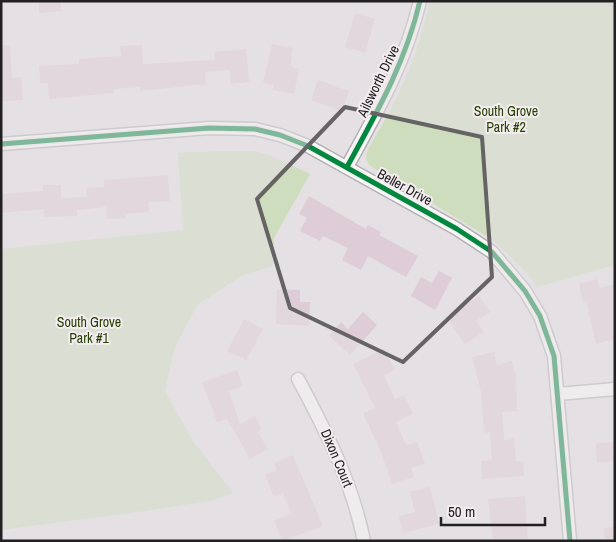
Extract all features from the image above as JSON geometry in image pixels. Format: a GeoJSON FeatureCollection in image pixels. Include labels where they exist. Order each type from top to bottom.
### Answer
{"type":"FeatureCollection","features":[{"type":"Feature","properties":{"kind":"street","name":"Ailsworth Drive"},"geometry":{"type":"LineString","coordinates":[[346,167],[397,73],[414,28],[420,1]]}},
{"type":"Feature","properties":{"kind":"street","name":"Beller Drive"},"geometry":{"type":"LineString","coordinates":[[1,144],[227,127],[255,129],[280,135],[308,146],[456,229],[492,252],[525,291],[540,316],[554,356],[570,541]]}},
{"type":"Feature","properties":{"kind":"street","name":"Dixon Court"},"geometry":{"type":"LineString","coordinates":[[298,379],[338,456],[353,497],[364,541]]}},
{"type":"Feature","properties":{"kind":"street"},"geometry":{"type":"LineString","coordinates":[[558,394],[615,389]]}},
{"type":"Feature","properties":{"kind":"highlighted area"},"geometry":{"type":"Polygon","coordinates":[[[345,107],[482,137],[492,277],[403,362],[290,308],[257,199],[345,107]]]}},
{"type":"Feature","properties":{"kind":"green space","name":"South Grove Park #2"},"geometry":{"type":"Polygon","coordinates":[[[453,1],[615,1],[615,265],[537,287],[526,272],[493,240],[369,165],[366,158],[367,151],[405,80],[425,23],[429,3],[453,1]]]}},
{"type":"Feature","properties":{"kind":"green space","name":"South Grove Park #1"},"geometry":{"type":"Polygon","coordinates":[[[255,151],[281,160],[310,174],[274,238],[273,266],[241,276],[197,305],[174,350],[165,391],[193,441],[233,493],[214,500],[146,511],[1,530],[1,249],[183,230],[178,153],[255,151]]]}},
{"type":"Feature","properties":{"kind":"building"},"geometry":{"type":"Polygon","coordinates":[[[39,1],[61,1],[61,11],[39,13],[39,1]]]}},
{"type":"Feature","properties":{"kind":"building"},"geometry":{"type":"Polygon","coordinates":[[[355,13],[375,19],[365,53],[345,47],[355,13]]]}},
{"type":"Feature","properties":{"kind":"building"},"geometry":{"type":"Polygon","coordinates":[[[272,44],[293,48],[290,67],[299,69],[294,94],[273,90],[274,85],[263,83],[272,44]]]}},
{"type":"Feature","properties":{"kind":"building"},"geometry":{"type":"Polygon","coordinates":[[[1,45],[10,45],[12,78],[21,77],[23,100],[1,101],[1,45]]]}},
{"type":"Feature","properties":{"kind":"building"},"geometry":{"type":"Polygon","coordinates":[[[142,45],[143,64],[215,60],[214,52],[246,49],[249,82],[231,84],[230,70],[205,72],[206,84],[140,91],[140,87],[114,89],[114,93],[49,99],[48,83],[40,83],[39,66],[79,64],[79,59],[121,56],[120,46],[142,45]]]}},
{"type":"Feature","properties":{"kind":"building"},"geometry":{"type":"Polygon","coordinates":[[[318,80],[349,91],[342,111],[311,100],[318,80]]]}},
{"type":"Feature","properties":{"kind":"building"},"geometry":{"type":"Polygon","coordinates":[[[168,175],[170,201],[148,202],[149,212],[126,214],[126,218],[107,219],[106,207],[77,210],[77,216],[44,217],[44,209],[1,213],[1,194],[43,191],[43,185],[61,185],[61,198],[87,197],[86,188],[104,187],[104,180],[168,175]]]}},
{"type":"Feature","properties":{"kind":"building"},"geometry":{"type":"Polygon","coordinates":[[[309,196],[366,229],[368,225],[381,232],[379,235],[418,256],[406,277],[368,256],[361,270],[342,260],[348,248],[323,236],[320,241],[300,231],[307,218],[299,214],[309,196]]]}},
{"type":"Feature","properties":{"kind":"building"},"geometry":{"type":"Polygon","coordinates":[[[439,271],[452,278],[435,310],[411,296],[421,277],[432,283],[439,271]]]}},
{"type":"Feature","properties":{"kind":"building"},"geometry":{"type":"Polygon","coordinates":[[[597,279],[600,288],[615,284],[615,339],[596,344],[586,301],[583,302],[579,284],[597,279]]]}},
{"type":"Feature","properties":{"kind":"building"},"geometry":{"type":"Polygon","coordinates":[[[277,289],[300,290],[300,302],[310,302],[309,326],[276,324],[277,289]]]}},
{"type":"Feature","properties":{"kind":"building"},"geometry":{"type":"Polygon","coordinates":[[[479,296],[490,312],[476,321],[484,332],[465,344],[447,318],[479,296]]]}},
{"type":"Feature","properties":{"kind":"building"},"geometry":{"type":"Polygon","coordinates":[[[363,312],[377,325],[350,355],[329,336],[341,322],[348,329],[363,312]]]}},
{"type":"Feature","properties":{"kind":"building"},"geometry":{"type":"Polygon","coordinates":[[[244,319],[263,329],[246,360],[227,351],[244,319]]]}},
{"type":"Feature","properties":{"kind":"building"},"geometry":{"type":"Polygon","coordinates":[[[384,349],[395,370],[384,375],[395,399],[404,395],[413,414],[396,422],[406,445],[417,442],[425,464],[411,468],[414,477],[392,484],[381,452],[363,413],[375,408],[353,364],[384,349]]]}},
{"type":"Feature","properties":{"kind":"building"},"geometry":{"type":"Polygon","coordinates":[[[494,352],[497,365],[512,361],[516,378],[517,411],[502,412],[504,440],[514,439],[516,461],[523,461],[524,476],[482,479],[481,461],[492,460],[490,432],[484,433],[481,392],[472,357],[494,352]]]}},
{"type":"Feature","properties":{"kind":"building"},"geometry":{"type":"Polygon","coordinates":[[[237,370],[243,386],[229,391],[240,424],[255,416],[262,429],[258,432],[268,449],[250,459],[227,419],[217,422],[202,382],[237,370]]]}},
{"type":"Feature","properties":{"kind":"building"},"geometry":{"type":"Polygon","coordinates":[[[615,442],[615,461],[597,463],[596,443],[615,442]]]}},
{"type":"Feature","properties":{"kind":"building"},"geometry":{"type":"Polygon","coordinates":[[[293,455],[323,526],[282,541],[274,520],[291,514],[283,493],[274,497],[265,475],[277,470],[274,463],[293,455]]]}},
{"type":"Feature","properties":{"kind":"building"},"geometry":{"type":"Polygon","coordinates":[[[430,487],[439,524],[403,533],[399,516],[415,512],[410,492],[430,487]]]}},
{"type":"Feature","properties":{"kind":"building"},"geometry":{"type":"Polygon","coordinates":[[[525,496],[528,541],[493,541],[488,499],[525,496]]]}},
{"type":"Feature","properties":{"kind":"building"},"geometry":{"type":"Polygon","coordinates":[[[615,527],[615,541],[605,541],[604,528],[615,527]]]}},
{"type":"Feature","properties":{"kind":"cycle path"},"geometry":{"type":"LineString","coordinates":[[347,167],[398,67],[414,24],[420,1]]}},
{"type":"Feature","properties":{"kind":"cycle path"},"geometry":{"type":"LineString","coordinates":[[1,144],[209,128],[255,129],[280,135],[308,146],[457,229],[492,252],[525,291],[540,316],[554,356],[570,541]]}}]}
